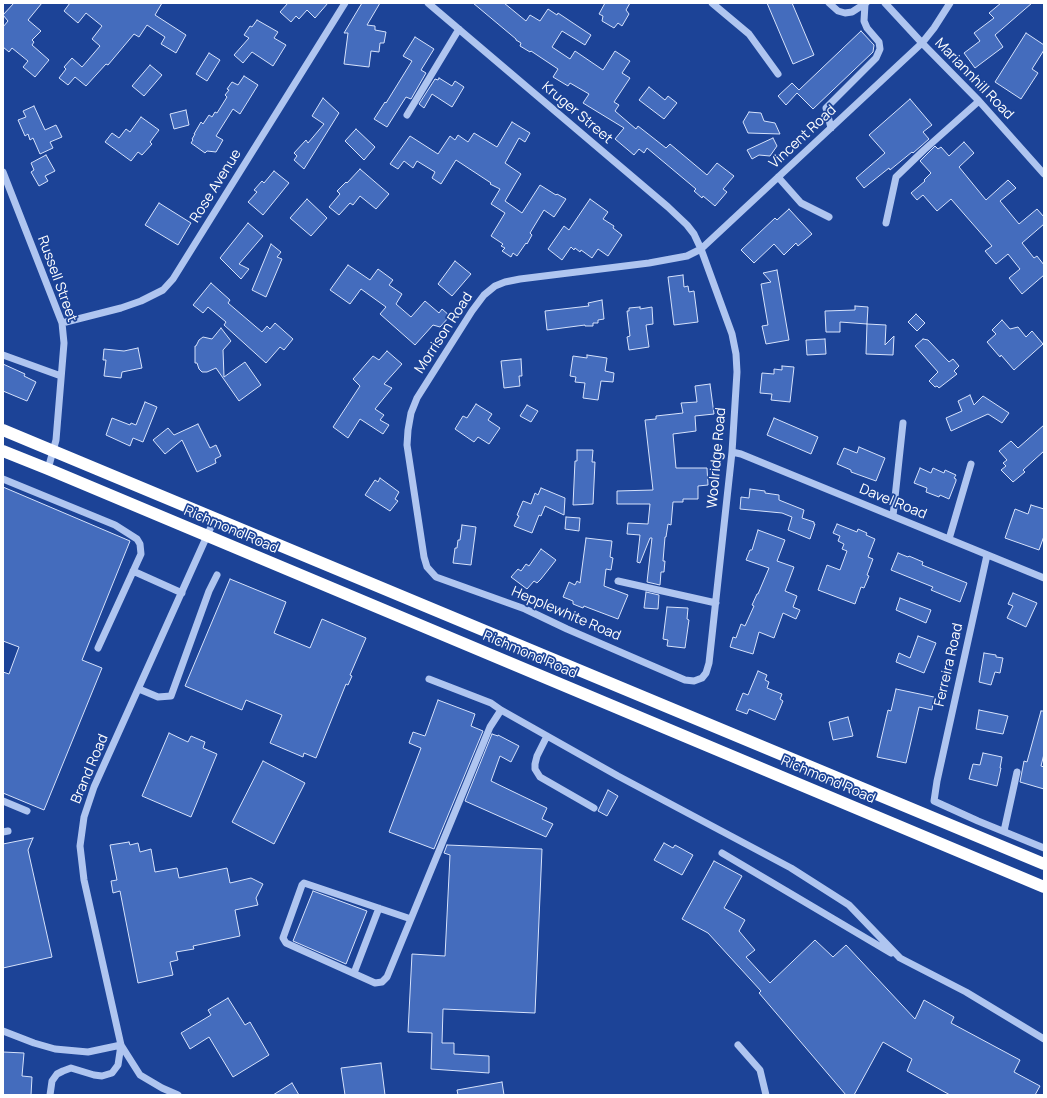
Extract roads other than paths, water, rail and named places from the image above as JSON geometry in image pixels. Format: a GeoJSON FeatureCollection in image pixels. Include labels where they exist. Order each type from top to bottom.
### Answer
{"type":"FeatureCollection","features":[{"type":"Feature","properties":{"kind":"highway","name":"Richmond Road"},"geometry":{"type":"LineString","coordinates":[[3,430],[1044,864]]}},
{"type":"Feature","properties":{"kind":"highway","name":"Richmond Road"},"geometry":{"type":"LineString","coordinates":[[3,451],[1044,887]]}},
{"type":"Feature","properties":{"kind":"street","name":"Rose Avenue"},"geometry":{"type":"LineString","coordinates":[[62,323],[121,308],[141,301],[163,290],[173,279],[345,3]]}},
{"type":"Feature","properties":{"kind":"street","name":"Kruger Street"},"geometry":{"type":"LineString","coordinates":[[428,3],[668,207],[687,225],[702,249]]}},
{"type":"Feature","properties":{"kind":"street"},"geometry":{"type":"LineString","coordinates":[[712,3],[749,34],[778,74]]}},
{"type":"Feature","properties":{"kind":"street"},"geometry":{"type":"LineString","coordinates":[[829,3],[838,11],[845,13],[852,12],[865,4]]}},
{"type":"Feature","properties":{"kind":"street","name":"Mariannhill Road"},"geometry":{"type":"LineString","coordinates":[[885,3],[979,101],[1044,174]]}},
{"type":"Feature","properties":{"kind":"street","name":"Vincent Road"},"geometry":{"type":"LineString","coordinates":[[702,249],[922,43],[934,28],[950,3]]}},
{"type":"Feature","properties":{"kind":"street"},"geometry":{"type":"LineString","coordinates":[[831,128],[826,108],[876,58],[880,49],[879,42],[866,28],[864,21],[865,4]]}},
{"type":"Feature","properties":{"kind":"street"},"geometry":{"type":"LineString","coordinates":[[407,115],[458,29]]}},
{"type":"Feature","properties":{"kind":"street"},"geometry":{"type":"LineString","coordinates":[[886,223],[896,177],[979,101]]}},
{"type":"Feature","properties":{"kind":"street","name":"Russell Street"},"geometry":{"type":"LineString","coordinates":[[3,172],[62,323],[64,343],[56,440],[54,452],[48,469]]}},
{"type":"Feature","properties":{"kind":"street"},"geometry":{"type":"LineString","coordinates":[[778,177],[801,203],[829,217]]}},
{"type":"Feature","properties":{"kind":"street","name":"Woolridge Road"},"geometry":{"type":"LineString","coordinates":[[702,249],[732,334],[736,354],[737,372],[732,452],[709,663],[706,673]]}},
{"type":"Feature","properties":{"kind":"street","name":"Morrison Road"},"geometry":{"type":"LineString","coordinates":[[424,557],[407,446],[411,413],[417,398],[484,295],[495,286],[505,282],[649,263],[687,256],[702,249]]}},
{"type":"Feature","properties":{"kind":"street"},"geometry":{"type":"LineString","coordinates":[[3,355],[61,376]]}},
{"type":"Feature","properties":{"kind":"street"},"geometry":{"type":"LineString","coordinates":[[893,516],[903,423]]}},
{"type":"Feature","properties":{"kind":"street","name":"Davel Road"},"geometry":{"type":"LineString","coordinates":[[732,452],[748,457],[1044,578]]}},
{"type":"Feature","properties":{"kind":"street"},"geometry":{"type":"LineString","coordinates":[[949,539],[971,464]]}},
{"type":"Feature","properties":{"kind":"street"},"geometry":{"type":"LineString","coordinates":[[3,479],[114,525],[137,538],[140,544],[141,554],[98,648]]}},
{"type":"Feature","properties":{"kind":"street","name":"Brand Road"},"geometry":{"type":"LineString","coordinates":[[121,1045],[84,880],[80,846],[84,816],[94,787],[215,518]]}},
{"type":"Feature","properties":{"kind":"street","name":"Ferreira Road"},"geometry":{"type":"LineString","coordinates":[[987,555],[937,781],[934,801],[1004,831]]}},
{"type":"Feature","properties":{"kind":"street","name":"Hepplewhite Road"},"geometry":{"type":"LineString","coordinates":[[424,557],[430,572],[444,581],[524,609],[685,680],[694,681],[702,678],[706,673]]}},
{"type":"Feature","properties":{"kind":"street"},"geometry":{"type":"LineString","coordinates":[[133,571],[182,593]]}},
{"type":"Feature","properties":{"kind":"street"},"geometry":{"type":"LineString","coordinates":[[139,689],[158,698],[170,696],[209,591],[217,575]]}},
{"type":"Feature","properties":{"kind":"street"},"geometry":{"type":"LineString","coordinates":[[618,581],[716,603]]}},
{"type":"Feature","properties":{"kind":"street"},"geometry":{"type":"LineString","coordinates":[[429,679],[491,704],[547,736],[791,868],[843,900],[900,958]]}},
{"type":"Feature","properties":{"kind":"street"},"geometry":{"type":"LineString","coordinates":[[411,919],[307,883],[302,885],[283,938],[286,943],[375,983],[382,982],[387,977],[411,919],[490,727],[501,710]]}},
{"type":"Feature","properties":{"kind":"street"},"geometry":{"type":"LineString","coordinates":[[547,736],[537,756],[535,764],[535,769],[540,777],[594,808]]}},
{"type":"Feature","properties":{"kind":"street"},"geometry":{"type":"LineString","coordinates":[[1017,772],[1004,831],[1044,848]]}},
{"type":"Feature","properties":{"kind":"street"},"geometry":{"type":"LineString","coordinates":[[3,801],[26,811]]}},
{"type":"Feature","properties":{"kind":"street"},"geometry":{"type":"LineString","coordinates":[[722,853],[900,958],[966,992],[1044,1039]]}},
{"type":"Feature","properties":{"kind":"street"},"geometry":{"type":"LineString","coordinates":[[354,973],[379,908]]}},
{"type":"Feature","properties":{"kind":"street"},"geometry":{"type":"LineString","coordinates":[[3,1031],[34,1044],[55,1049],[88,1052],[121,1045]]}},
{"type":"Feature","properties":{"kind":"street"},"geometry":{"type":"LineString","coordinates":[[50,1095],[52,1081],[57,1074],[71,1068],[102,1076],[112,1073],[118,1065],[121,1045]]}},
{"type":"Feature","properties":{"kind":"street"},"geometry":{"type":"LineString","coordinates":[[121,1045],[140,1075],[162,1088],[178,1095]]}},
{"type":"Feature","properties":{"kind":"street"},"geometry":{"type":"LineString","coordinates":[[738,1045],[760,1070],[766,1095]]}}]}
